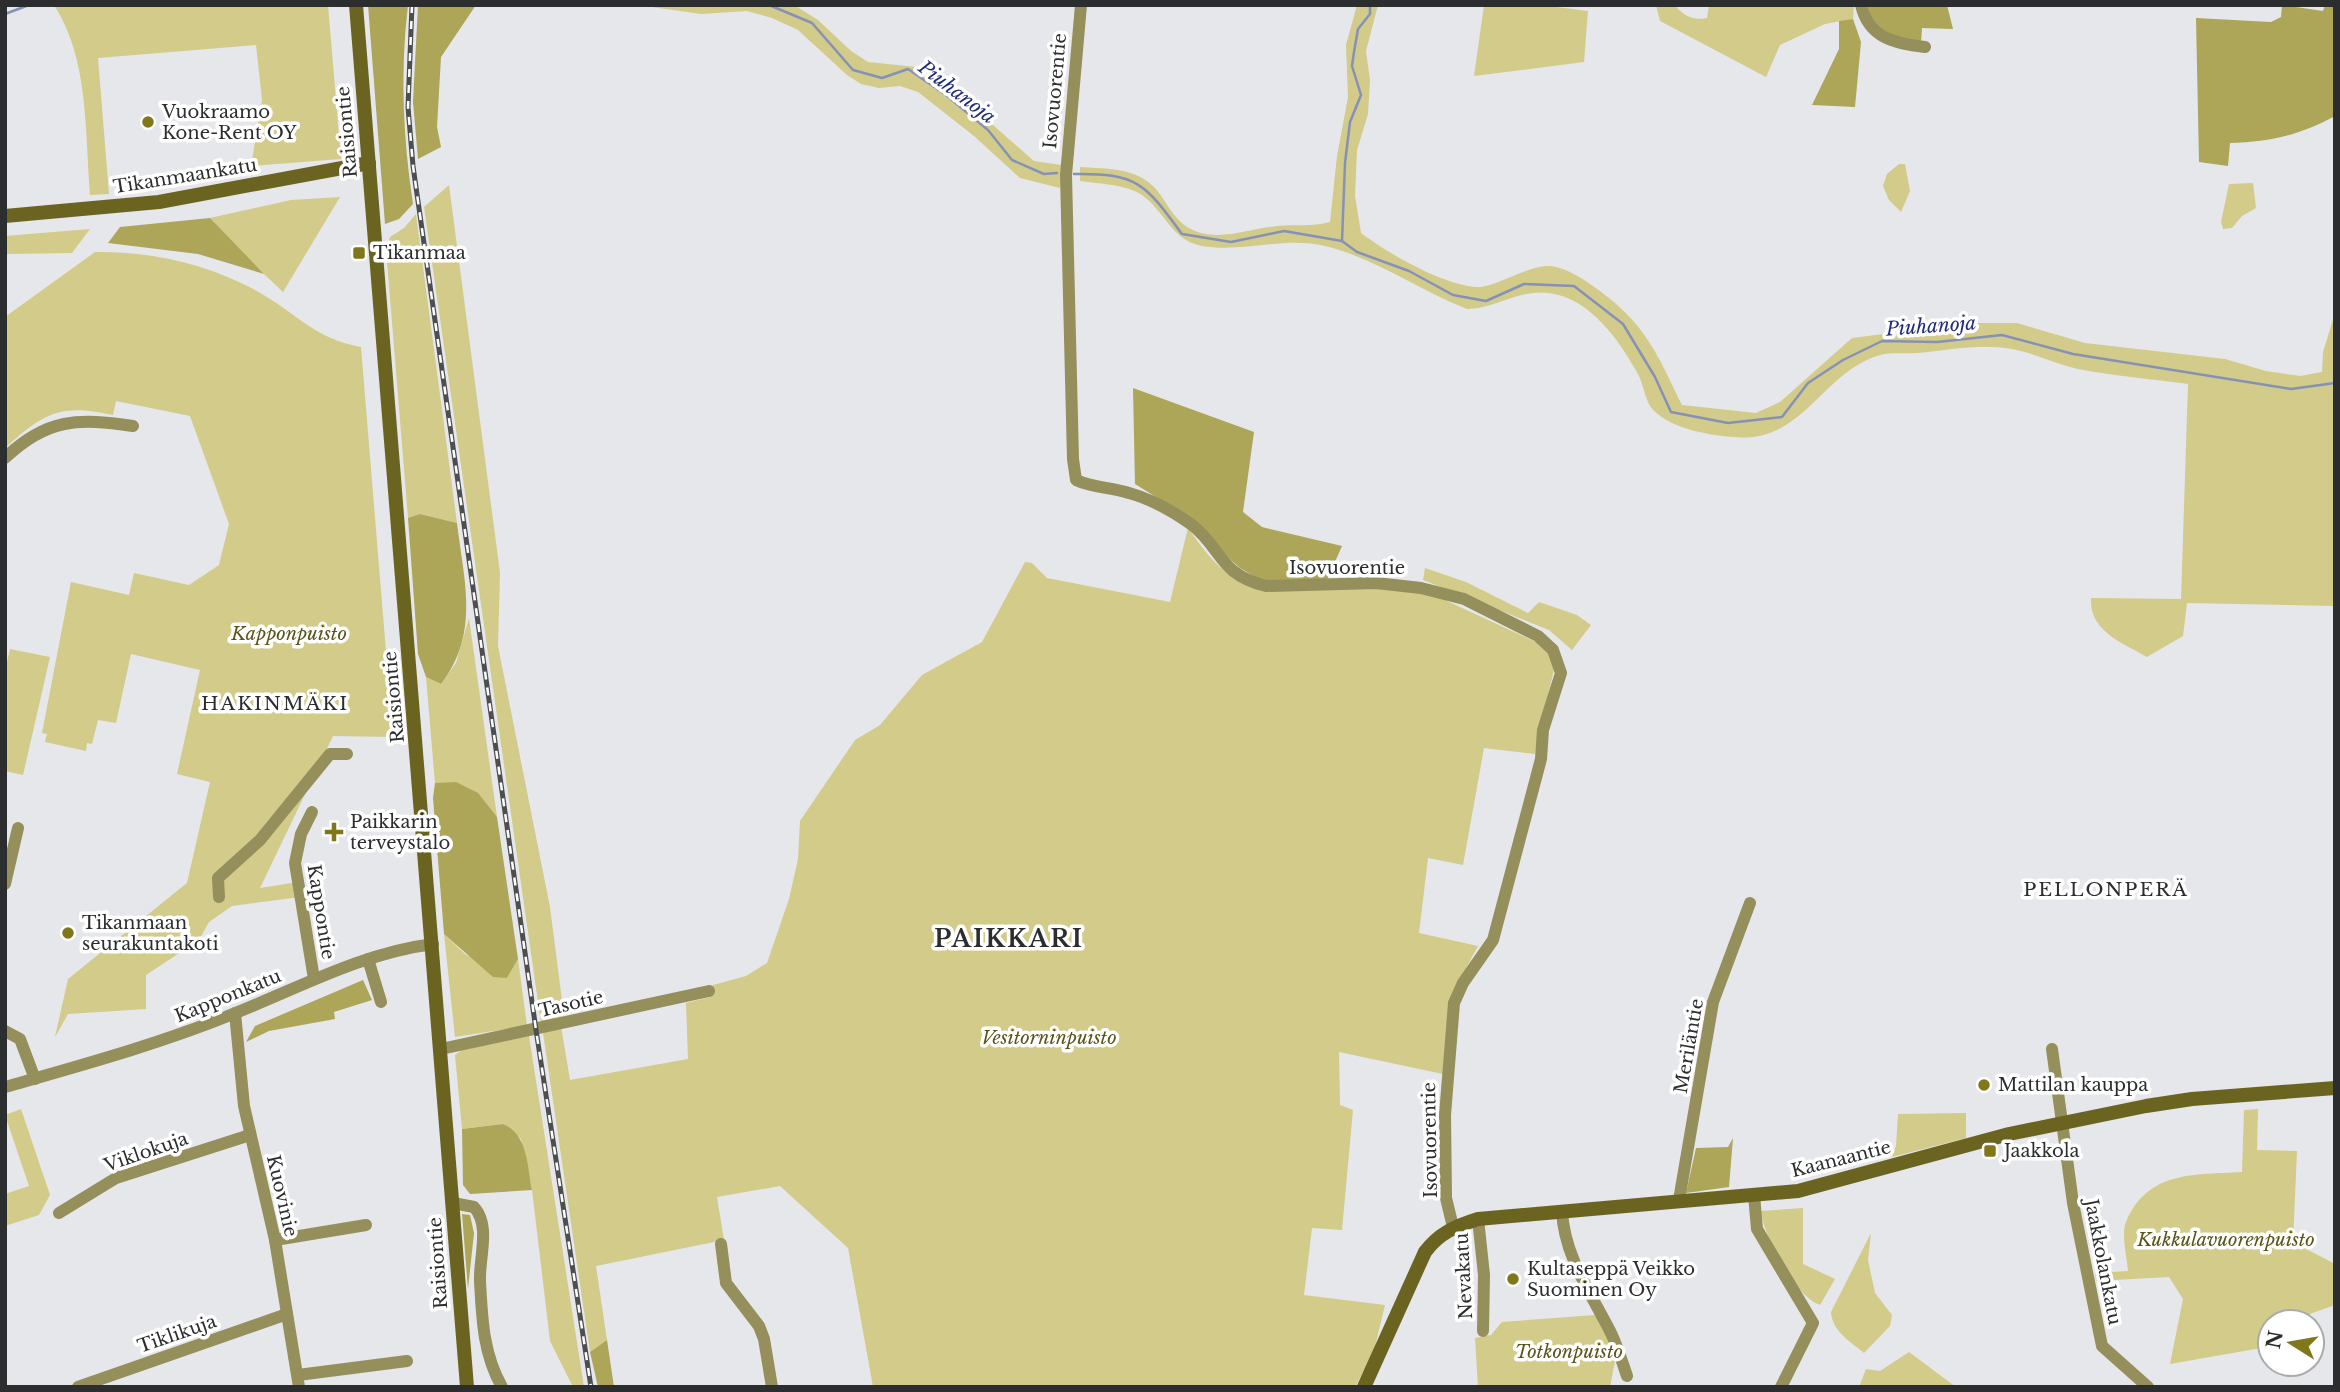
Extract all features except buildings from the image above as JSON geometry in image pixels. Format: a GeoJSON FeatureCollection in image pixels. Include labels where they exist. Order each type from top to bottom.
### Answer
{"type":"FeatureCollection","features":[{"type":"Feature","properties":{"kind":"street","name":"Raisiontie"},"geometry":{"type":"LineString","coordinates":[[356,5],[467,1387]]}},
{"type":"Feature","properties":{"kind":"street","name":"Isovuorentie"},"geometry":{"type":"LineString","coordinates":[[1081,5],[1066,175],[1073,459],[1076,480],[1128,492],[1173,512],[1199,531],[1229,568],[1254,583],[1266,586],[1401,584],[1443,593],[1520,624],[1553,650],[1559,661],[1561,673],[1542,730],[1541,759],[1493,940],[1463,983],[1454,1003],[1445,1115],[1446,1198],[1453,1227]]}},
{"type":"Feature","properties":{"kind":"street"},"geometry":{"type":"LineString","coordinates":[[1861,5],[1871,29],[1880,37],[1894,43],[1925,47]]}},
{"type":"Feature","properties":{"kind":"street","name":"Tikanmaankatu"},"geometry":{"type":"LineString","coordinates":[[5,216],[159,202],[369,163]]}},
{"type":"Feature","properties":{"kind":"street"},"geometry":{"type":"LineString","coordinates":[[5,458],[31,435],[54,425],[87,421],[133,426]]}},
{"type":"Feature","properties":{"kind":"street"},"geometry":{"type":"LineString","coordinates":[[219,897],[218,878],[232,869],[276,822],[330,754],[347,754]]}},
{"type":"Feature","properties":{"kind":"street","name":"Kappontie"},"geometry":{"type":"LineString","coordinates":[[312,812],[301,834],[295,863],[314,979]]}},
{"type":"Feature","properties":{"kind":"street"},"geometry":{"type":"LineString","coordinates":[[5,884],[18,828]]}},
{"type":"Feature","properties":{"kind":"street","name":"Meriläntie"},"geometry":{"type":"LineString","coordinates":[[1679,1200],[1713,1003],[1750,903]]}},
{"type":"Feature","properties":{"kind":"street","name":"Kapponkatu"},"geometry":{"type":"LineString","coordinates":[[5,1087],[158,1043],[368,959],[405,947],[433,944]]}},
{"type":"Feature","properties":{"kind":"street"},"geometry":{"type":"LineString","coordinates":[[368,959],[381,1002]]}},
{"type":"Feature","properties":{"kind":"street","name":"Tasotie"},"geometry":{"type":"LineString","coordinates":[[441,1049],[709,992]]}},
{"type":"Feature","properties":{"kind":"street","name":"Kuovinie"},"geometry":{"type":"LineString","coordinates":[[235,1013],[241,1081],[250,1135],[275,1240],[298,1381]]}},
{"type":"Feature","properties":{"kind":"street"},"geometry":{"type":"LineString","coordinates":[[5,1031],[20,1039],[35,1079]]}},
{"type":"Feature","properties":{"kind":"street","name":"Jaakkolankatu"},"geometry":{"type":"LineString","coordinates":[[2052,1049],[2060,1124],[2073,1203],[2102,1346],[2148,1387]]}},
{"type":"Feature","properties":{"kind":"street","name":"Kaanaantie"},"geometry":{"type":"LineString","coordinates":[[1364,1387],[1416,1268],[1433,1241],[1453,1227],[1478,1219],[1754,1195],[1833,1184],[1965,1146],[2060,1124],[2192,1099],[2335,1088]]}},
{"type":"Feature","properties":{"kind":"street","name":"Viklokuja"},"geometry":{"type":"LineString","coordinates":[[59,1213],[116,1178],[250,1135]]}},
{"type":"Feature","properties":{"kind":"street"},"geometry":{"type":"LineString","coordinates":[[1754,1195],[1757,1229],[1813,1323],[1781,1387]]}},
{"type":"Feature","properties":{"kind":"street"},"geometry":{"type":"LineString","coordinates":[[453,1203],[474,1207],[482,1220],[480,1278],[485,1339],[492,1367],[502,1387]]}},
{"type":"Feature","properties":{"kind":"street"},"geometry":{"type":"LineString","coordinates":[[1562,1211],[1563,1235],[1585,1286],[1611,1333],[1628,1376]]}},
{"type":"Feature","properties":{"kind":"street","name":"Nevakatu"},"geometry":{"type":"LineString","coordinates":[[1478,1219],[1484,1275],[1483,1331]]}},
{"type":"Feature","properties":{"kind":"street"},"geometry":{"type":"LineString","coordinates":[[275,1240],[366,1225]]}},
{"type":"Feature","properties":{"kind":"street"},"geometry":{"type":"LineString","coordinates":[[721,1244],[726,1283],[759,1326],[764,1339],[772,1387]]}},
{"type":"Feature","properties":{"kind":"street","name":"Tiklikuja"},"geometry":{"type":"LineString","coordinates":[[78,1387],[287,1314]]}},
{"type":"Feature","properties":{"kind":"street"},"geometry":{"type":"LineString","coordinates":[[298,1381],[407,1362]]}},
{"type":"Feature","properties":{"kind":"green space"},"geometry":{"type":"Polygon","coordinates":[[[54,5],[328,5],[341,159],[251,166],[262,100],[256,45],[98,58],[109,194],[90,195],[86,122],[79,72],[74,48],[54,5]]]}},
{"type":"Feature","properties":{"kind":"green space"},"geometry":{"type":"Polygon","coordinates":[[[638,5],[794,5],[818,20],[851,51],[868,62],[916,67],[970,105],[1034,161],[1061,165],[1060,188],[1020,178],[974,136],[918,92],[900,86],[879,88],[861,84],[847,75],[798,30],[772,18],[747,11],[701,14],[638,5]]]}},
{"type":"Feature","properties":{"kind":"green space"},"geometry":{"type":"Polygon","coordinates":[[[1357,5],[1378,5],[1366,51],[1370,80],[1368,114],[1357,150],[1355,196],[1361,233],[1416,267],[1462,285],[1482,287],[1547,266],[1558,267],[1575,275],[1608,298],[1636,324],[1655,352],[1682,405],[1756,413],[1780,402],[1852,338],[1971,323],[2017,323],[2085,343],[2225,359],[2266,371],[2300,376],[2322,372],[2323,352],[2335,313],[2335,606],[2187,603],[2183,636],[2147,657],[2109,635],[2095,619],[2091,598],[2181,599],[2188,384],[2078,369],[2000,347],[1889,354],[1859,364],[1795,419],[1777,430],[1757,436],[1711,434],[1676,425],[1657,414],[1650,406],[1632,363],[1613,336],[1591,312],[1564,297],[1549,293],[1527,294],[1467,309],[1362,258],[1325,246],[1294,243],[1233,248],[1202,246],[1183,238],[1150,202],[1135,191],[1080,181],[1080,167],[1130,173],[1156,189],[1187,227],[1209,234],[1232,234],[1277,226],[1330,222],[1337,156],[1348,97],[1346,45],[1357,5]]]}},
{"type":"Feature","properties":{"kind":"green space"},"geometry":{"type":"Polygon","coordinates":[[[1484,5],[1541,5],[1588,11],[1584,62],[1474,76],[1484,5]]]}},
{"type":"Feature","properties":{"kind":"green space"},"geometry":{"type":"Polygon","coordinates":[[[1656,5],[1675,5],[1685,15],[1698,19],[1707,18],[1709,5],[1854,5],[1853,19],[1825,24],[1780,45],[1766,77],[1660,21],[1656,5]]]}},
{"type":"Feature","properties":{"kind":"green space"},"geometry":{"type":"Polygon","coordinates":[[[1899,164],[1905,164],[1910,191],[1901,212],[1889,200],[1883,186],[1887,174],[1899,164]]]}},
{"type":"Feature","properties":{"kind":"green space"},"geometry":{"type":"Polygon","coordinates":[[[2253,183],[2256,208],[2242,216],[2232,228],[2223,229],[2221,222],[2229,184],[2253,183]]]}},
{"type":"Feature","properties":{"kind":"green space"},"geometry":{"type":"Polygon","coordinates":[[[449,185],[500,573],[498,646],[550,907],[564,1016],[541,1023],[424,207],[449,185]]]}},
{"type":"Feature","properties":{"kind":"green space"},"geometry":{"type":"Polygon","coordinates":[[[340,197],[283,292],[210,218],[291,200],[340,197]]]}},
{"type":"Feature","properties":{"kind":"green space"},"geometry":{"type":"Polygon","coordinates":[[[416,214],[457,523],[420,514],[408,518],[386,249],[390,237],[404,228],[416,214]]]}},
{"type":"Feature","properties":{"kind":"green space"},"geometry":{"type":"Polygon","coordinates":[[[90,229],[72,253],[5,254],[5,236],[90,229]]]}},
{"type":"Feature","properties":{"kind":"green space","name":"Kapponpuisto"},"geometry":{"type":"Polygon","coordinates":[[[95,252],[160,257],[223,275],[262,294],[319,332],[361,347],[393,737],[333,736],[260,888],[298,882],[300,897],[232,906],[209,922],[199,940],[146,975],[146,1009],[68,1014],[55,1037],[68,979],[187,883],[210,782],[177,774],[200,670],[131,654],[116,723],[98,720],[92,744],[87,743],[86,751],[45,742],[47,734],[42,733],[71,582],[129,595],[134,573],[189,585],[219,565],[229,524],[190,416],[116,401],[113,415],[79,410],[66,411],[42,419],[5,448],[5,317],[95,252]]]}},
{"type":"Feature","properties":{"kind":"green space","name":"Vesitorninpuisto"},"geometry":{"type":"Polygon","coordinates":[[[1188,528],[1216,564],[1233,577],[1254,587],[1402,588],[1434,595],[1536,642],[1549,654],[1554,669],[1535,754],[1484,748],[1463,865],[1428,858],[1419,933],[1478,946],[1461,979],[1451,1008],[1443,1074],[1339,1052],[1340,1105],[1353,1110],[1342,1230],[1312,1228],[1304,1295],[1385,1305],[1374,1351],[1355,1387],[873,1387],[848,1248],[780,1186],[717,1197],[724,1240],[596,1266],[607,1340],[590,1352],[543,1033],[561,1026],[570,1080],[688,1059],[686,1003],[710,997],[706,987],[746,976],[767,963],[789,899],[798,859],[800,821],[855,740],[880,725],[922,675],[982,642],[1025,562],[1032,563],[1047,578],[1170,602],[1188,528]]]}},
{"type":"Feature","properties":{"kind":"green space"},"geometry":{"type":"Polygon","coordinates":[[[1425,568],[1466,582],[1528,613],[1539,602],[1577,615],[1591,625],[1572,650],[1549,630],[1423,580],[1425,568]]]}},
{"type":"Feature","properties":{"kind":"green space"},"geometry":{"type":"Polygon","coordinates":[[[469,618],[497,817],[471,790],[456,784],[435,783],[426,677],[441,684],[456,663],[469,618]]]}},
{"type":"Feature","properties":{"kind":"green space"},"geometry":{"type":"Polygon","coordinates":[[[10,649],[50,657],[23,775],[5,771],[5,671],[10,649]]]}},
{"type":"Feature","properties":{"kind":"green space"},"geometry":{"type":"Polygon","coordinates":[[[444,934],[465,954],[507,978],[518,959],[527,1026],[455,1037],[444,934]]]}},
{"type":"Feature","properties":{"kind":"green space"},"geometry":{"type":"Polygon","coordinates":[[[529,1036],[584,1387],[573,1387],[550,1341],[532,1190],[521,1139],[503,1124],[462,1129],[455,1055],[462,1050],[529,1036]]]}},
{"type":"Feature","properties":{"kind":"green space"},"geometry":{"type":"Polygon","coordinates":[[[21,1109],[50,1195],[39,1215],[5,1226],[5,1194],[29,1186],[5,1115],[21,1109]]]}},
{"type":"Feature","properties":{"kind":"green space","name":"Kukkulavuorenpuisto"},"geometry":{"type":"Polygon","coordinates":[[[2258,1109],[2257,1150],[2297,1151],[2293,1242],[2335,1264],[2335,1305],[2326,1308],[2256,1308],[2256,1349],[2170,1364],[2183,1299],[2169,1277],[2096,1281],[2095,1273],[2128,1271],[2124,1239],[2126,1222],[2135,1205],[2160,1184],[2190,1175],[2242,1172],[2244,1110],[2258,1109]]]}},
{"type":"Feature","properties":{"kind":"green space"},"geometry":{"type":"Polygon","coordinates":[[[1966,1113],[1966,1138],[1892,1157],[1896,1146],[1898,1114],[1966,1113]]]}},
{"type":"Feature","properties":{"kind":"green space"},"geometry":{"type":"Polygon","coordinates":[[[1803,1208],[1803,1264],[1835,1279],[1820,1305],[1811,1300],[1791,1279],[1774,1249],[1761,1211],[1803,1208]]]}},
{"type":"Feature","properties":{"kind":"green space"},"geometry":{"type":"Polygon","coordinates":[[[1871,1233],[1868,1260],[1875,1293],[1892,1315],[1890,1326],[1864,1353],[1838,1330],[1831,1312],[1871,1233]]]}},
{"type":"Feature","properties":{"kind":"green space","name":"Totkonpuisto"},"geometry":{"type":"Polygon","coordinates":[[[1595,1315],[1617,1350],[1610,1387],[1478,1387],[1475,1338],[1491,1335],[1502,1322],[1595,1315]]]}},
{"type":"Feature","properties":{"kind":"green space"},"geometry":{"type":"Polygon","coordinates":[[[1909,1352],[1956,1387],[1859,1387],[1866,1369],[1880,1371],[1909,1352]]]}},
{"type":"Feature","properties":{"kind":"shaded area"},"geometry":{"type":"Polygon","coordinates":[[[368,5],[408,5],[404,105],[413,204],[399,219],[385,224],[368,5]]]}},
{"type":"Feature","properties":{"kind":"shaded area"},"geometry":{"type":"Polygon","coordinates":[[[418,5],[476,5],[441,57],[437,127],[441,147],[418,159],[413,102],[418,5]]]}},
{"type":"Feature","properties":{"kind":"shaded area"},"geometry":{"type":"Polygon","coordinates":[[[1867,5],[1947,5],[1953,29],[1922,28],[1921,43],[1903,39],[1880,28],[1870,15],[1867,5]]]}},
{"type":"Feature","properties":{"kind":"shaded area"},"geometry":{"type":"Polygon","coordinates":[[[2282,5],[2323,11],[2325,5],[2335,5],[2335,116],[2284,136],[2230,143],[2228,166],[2199,162],[2196,18],[2271,22],[2281,17],[2282,5]]]}},
{"type":"Feature","properties":{"kind":"shaded area"},"geometry":{"type":"Polygon","coordinates":[[[1853,19],[1861,42],[1855,107],[1812,105],[1839,49],[1839,21],[1853,19]]]}},
{"type":"Feature","properties":{"kind":"shaded area"},"geometry":{"type":"Polygon","coordinates":[[[210,218],[264,274],[198,254],[108,243],[120,227],[210,218]]]}},
{"type":"Feature","properties":{"kind":"shaded area"},"geometry":{"type":"Polygon","coordinates":[[[1133,388],[1254,432],[1243,512],[1262,527],[1342,546],[1327,580],[1262,581],[1240,568],[1217,548],[1198,523],[1135,484],[1133,388]]]}},
{"type":"Feature","properties":{"kind":"shaded area"},"geometry":{"type":"Polygon","coordinates":[[[420,514],[457,523],[463,566],[465,626],[461,646],[441,684],[426,677],[418,654],[408,518],[420,514]]]}},
{"type":"Feature","properties":{"kind":"shaded area"},"geometry":{"type":"Polygon","coordinates":[[[456,782],[478,793],[497,817],[518,959],[507,978],[493,977],[444,934],[433,798],[435,783],[456,782]]]}},
{"type":"Feature","properties":{"kind":"shaded area"},"geometry":{"type":"Polygon","coordinates":[[[363,980],[372,1000],[334,1012],[335,1019],[269,1031],[246,1042],[255,1026],[363,980]]]}},
{"type":"Feature","properties":{"kind":"shaded area"},"geometry":{"type":"Polygon","coordinates":[[[503,1124],[517,1135],[522,1143],[532,1190],[470,1194],[463,1185],[462,1129],[503,1124]]]}},
{"type":"Feature","properties":{"kind":"shaded area"},"geometry":{"type":"Polygon","coordinates":[[[1733,1138],[1729,1187],[1686,1193],[1696,1148],[1728,1147],[1733,1138]]]}},
{"type":"Feature","properties":{"kind":"shaded area"},"geometry":{"type":"Polygon","coordinates":[[[462,1214],[470,1215],[474,1233],[468,1289],[462,1214]]]}},
{"type":"Feature","properties":{"kind":"shaded area"},"geometry":{"type":"Polygon","coordinates":[[[607,1340],[614,1387],[598,1387],[590,1352],[607,1340]]]}},
{"type":"Feature","properties":{"kind":"waterway","name":"Piuhanoja"},"geometry":{"type":"LineString","coordinates":[[5,14],[29,5]]}},
{"type":"Feature","properties":{"kind":"waterway","name":"Piuhanoja"},"geometry":{"type":"LineString","coordinates":[[769,5],[812,23],[853,70],[882,78],[908,69],[946,95],[988,130],[1012,160],[1044,174],[1057,173]]}},
{"type":"Feature","properties":{"kind":"waterway"},"geometry":{"type":"LineString","coordinates":[[1342,241],[1345,163],[1350,122],[1361,95],[1352,66],[1358,29],[1370,14],[1370,5]]}},
{"type":"Feature","properties":{"kind":"waterway","name":"Piuhanoja"},"geometry":{"type":"LineString","coordinates":[[1074,174],[1113,176],[1138,185],[1159,203],[1182,234],[1231,242],[1284,231],[1342,241],[1357,252],[1409,271],[1453,295],[1486,301],[1524,284],[1574,286],[1623,324],[1655,377],[1671,412],[1728,423],[1782,417],[1808,383],[1843,360],[1882,341],[1937,342],[2002,335],[2073,354],[2291,389],[2335,383]]}},
{"type":"Feature","properties":{"kind":"railway"},"geometry":{"type":"LineString","coordinates":[[412,5],[408,107],[413,166],[536,1030],[591,1387]]}},
{"type":"Feature","properties":{"kind":"place","name":"Vuokraamo Kone-Rent OY"},"geometry":{"type":"Point","coordinates":[148,122]}},
{"type":"Feature","properties":{"kind":"place","name":"Tikanmaa"},"geometry":{"type":"Point","coordinates":[359,253]}},
{"type":"Feature","properties":{"kind":"place","name":"Paikkarin terveystalo"},"geometry":{"type":"Point","coordinates":[334,832]}},
{"type":"Feature","properties":{"kind":"place","name":"Tikanmaan seurakuntakoti"},"geometry":{"type":"Point","coordinates":[68,933]}},
{"type":"Feature","properties":{"kind":"place","name":"Mattilan kauppa"},"geometry":{"type":"Point","coordinates":[1984,1085]}},
{"type":"Feature","properties":{"kind":"place","name":"Jaakkola"},"geometry":{"type":"Point","coordinates":[1990,1151]}},
{"type":"Feature","properties":{"kind":"place","name":"Kultaseppä Veikko Suominen Oy"},"geometry":{"type":"Point","coordinates":[1513,1279]}},
{"type":"Feature","properties":{"kind":"district","name":"HAKINMÄKI"},"geometry":{"type":"Point","coordinates":[275,703]}},
{"type":"Feature","properties":{"kind":"district","name":"PELLONPERÄ"},"geometry":{"type":"Point","coordinates":[2106,889]}},
{"type":"Feature","properties":{"kind":"district","name":"PAIKKARI"},"geometry":{"type":"Point","coordinates":[1009,938]}}]}
